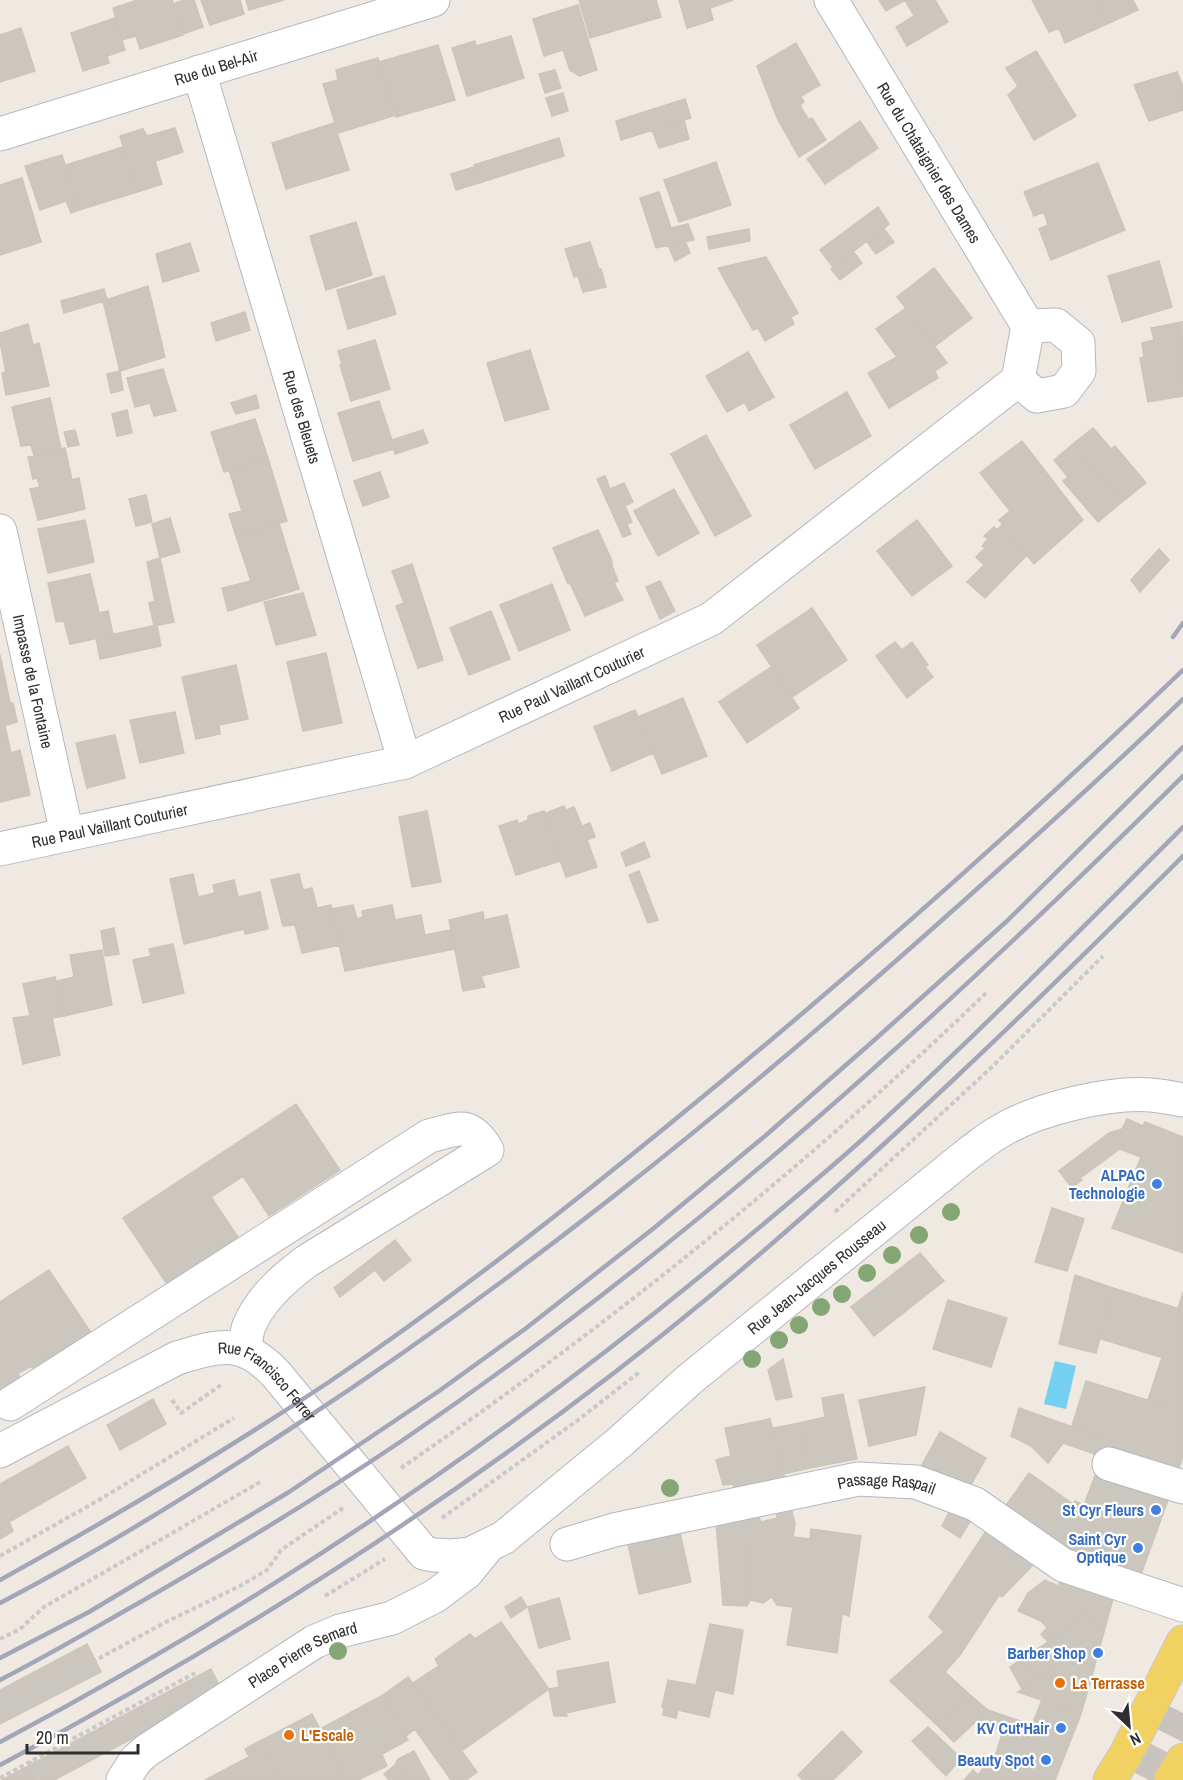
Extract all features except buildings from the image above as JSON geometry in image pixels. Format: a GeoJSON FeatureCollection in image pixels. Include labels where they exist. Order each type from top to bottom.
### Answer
{"type":"FeatureCollection","features":[{"type":"Feature","properties":{"kind":"main road"},"geometry":{"type":"LineString","coordinates":[[1110,1780],[1126,1754],[1183,1642]]}},
{"type":"Feature","properties":{"kind":"main road"},"geometry":{"type":"LineString","coordinates":[[1171,1780],[1183,1760]]}},
{"type":"Feature","properties":{"kind":"street","name":"Rue du Bel-Air"},"geometry":{"type":"LineString","coordinates":[[0,134],[433,0]]}},
{"type":"Feature","properties":{"kind":"street","name":"Rue du Châtaignier des Dames"},"geometry":{"type":"LineString","coordinates":[[831,0],[1028,326]]}},
{"type":"Feature","properties":{"kind":"street","name":"Rue des Bleuets"},"geometry":{"type":"LineString","coordinates":[[200,72],[405,762]]}},
{"type":"Feature","properties":{"kind":"street"},"geometry":{"type":"LineString","coordinates":[[1056,325],[1078,343],[1079,371],[1064,391],[1037,396],[1018,380],[1028,326],[1056,325]]}},
{"type":"Feature","properties":{"kind":"street","name":"Rue Paul Vaillant Couturier"},"geometry":{"type":"LineString","coordinates":[[0,849],[405,762],[711,619],[1018,380]]}},
{"type":"Feature","properties":{"kind":"street","name":"Impasse de la Fontaine"},"geometry":{"type":"LineString","coordinates":[[0,531],[67,834]]}},
{"type":"Feature","properties":{"kind":"street","name":"Rue Jean-Jacques Rousseau"},"geometry":{"type":"LineString","coordinates":[[489,1545],[503,1538],[621,1442],[690,1379],[969,1153],[1001,1131],[1041,1113],[1079,1102],[1116,1096],[1150,1095],[1183,1100]]}},
{"type":"Feature","properties":{"kind":"street"},"geometry":{"type":"LineString","coordinates":[[10,1404],[429,1136],[463,1128],[478,1135],[487,1150],[285,1276],[249,1327],[244,1350]]}},
{"type":"Feature","properties":{"kind":"street","name":"Rue Francisco Ferrer"},"geometry":{"type":"LineString","coordinates":[[0,1451],[177,1358],[204,1350],[228,1347],[244,1350],[261,1358],[276,1374],[424,1553],[434,1556],[470,1554],[489,1545]]}},
{"type":"Feature","properties":{"kind":"street"},"geometry":{"type":"LineString","coordinates":[[1109,1464],[1183,1487]]}},
{"type":"Feature","properties":{"kind":"street","name":"Passage Raspail"},"geometry":{"type":"LineString","coordinates":[[567,1544],[614,1530],[858,1479],[916,1482],[975,1504],[1063,1565],[1183,1605]]}},
{"type":"Feature","properties":{"kind":"street","name":"Place Pierre Semard"},"geometry":{"type":"LineString","coordinates":[[123,1780],[136,1760],[146,1751],[314,1642],[340,1631],[392,1618],[435,1596],[467,1572],[489,1545]]}},
{"type":"Feature","properties":{"kind":"path"},"geometry":{"type":"LineString","coordinates":[[834,1213],[993,1066],[1103,956]]}},
{"type":"Feature","properties":{"kind":"path"},"geometry":{"type":"LineString","coordinates":[[400,1469],[643,1292],[793,1167],[935,1042],[987,992]]}},
{"type":"Feature","properties":{"kind":"path"},"geometry":{"type":"LineString","coordinates":[[439,1520],[650,1365]]}},
{"type":"Feature","properties":{"kind":"path"},"geometry":{"type":"LineString","coordinates":[[177,1407],[182,1413],[225,1382]]}},
{"type":"Feature","properties":{"kind":"path"},"geometry":{"type":"LineString","coordinates":[[0,1556],[99,1500],[234,1418]]}},
{"type":"Feature","properties":{"kind":"path"},"geometry":{"type":"LineString","coordinates":[[0,1639],[20,1629],[44,1607],[262,1481]]}},
{"type":"Feature","properties":{"kind":"path"},"geometry":{"type":"LineString","coordinates":[[0,1712],[267,1570],[281,1550],[351,1503]]}},
{"type":"Feature","properties":{"kind":"path"},"geometry":{"type":"LineString","coordinates":[[324,1597],[392,1554]]}},
{"type":"Feature","properties":{"kind":"path"},"geometry":{"type":"LineString","coordinates":[[0,1778],[196,1672]]}},
{"type":"Feature","properties":{"kind":"path"},"geometry":{"type":"LineString","coordinates":[[30,1762],[39,1780]]}},
{"type":"Feature","properties":{"kind":"water"},"geometry":{"type":"Polygon","coordinates":[[[1055,1361],[1076,1366],[1066,1409],[1044,1404],[1055,1361]]]}},
{"type":"Feature","properties":{"kind":"tunnel"},"geometry":{"type":"LineString","coordinates":[[1149,1780],[1183,1713]]}},
{"type":"Feature","properties":{"kind":"railway"},"geometry":{"type":"LineString","coordinates":[[1173,637],[1183,623]]}},
{"type":"Feature","properties":{"kind":"railway"},"geometry":{"type":"LineString","coordinates":[[0,1580],[166,1484],[329,1382],[380,1347],[529,1236],[675,1120],[841,981],[1014,828],[1183,670]]}},
{"type":"Feature","properties":{"kind":"railway"},"geometry":{"type":"LineString","coordinates":[[0,1603],[113,1540],[260,1449],[455,1316],[533,1258],[760,1078],[1046,827],[1183,699]]}},
{"type":"Feature","properties":{"kind":"railway"},"geometry":{"type":"LineString","coordinates":[[0,1658],[89,1612],[289,1492],[439,1391],[525,1329],[654,1228],[765,1136],[871,1043],[1007,921],[1183,747]]}},
{"type":"Feature","properties":{"kind":"railway"},"geometry":{"type":"LineString","coordinates":[[0,1680],[177,1581],[337,1483],[505,1368],[608,1290],[807,1127],[903,1042],[998,955],[1183,776]]}},
{"type":"Feature","properties":{"kind":"railway"},"geometry":{"type":"LineString","coordinates":[[0,1742],[188,1637],[369,1522],[458,1461],[630,1332],[771,1218],[864,1138],[986,1023],[1183,827]]}},
{"type":"Feature","properties":{"kind":"railway"},"geometry":{"type":"LineString","coordinates":[[0,1765],[187,1660],[370,1547],[459,1487],[631,1359],[715,1292],[895,1134],[1069,969],[1183,856]]}},
{"type":"Feature","properties":{"kind":"place","name":"ALPAC Technologie"},"geometry":{"type":"Point","coordinates":[1157,1184]}},
{"type":"Feature","properties":{"kind":"place","name":"St Cyr Fleurs"},"geometry":{"type":"Point","coordinates":[1156,1510]}},
{"type":"Feature","properties":{"kind":"place","name":"Saint Cyr Optique"},"geometry":{"type":"Point","coordinates":[1138,1548]}},
{"type":"Feature","properties":{"kind":"place","name":"Barber Shop"},"geometry":{"type":"Point","coordinates":[1098,1653]}},
{"type":"Feature","properties":{"kind":"place","name":"La Terrasse"},"geometry":{"type":"Point","coordinates":[1060,1683]}},
{"type":"Feature","properties":{"kind":"place","name":"KV Cut'Hair"},"geometry":{"type":"Point","coordinates":[1061,1728]}},
{"type":"Feature","properties":{"kind":"place","name":"L'Escale"},"geometry":{"type":"Point","coordinates":[289,1735]}},
{"type":"Feature","properties":{"kind":"place","name":"Beauty Spot"},"geometry":{"type":"Point","coordinates":[1046,1760]}}]}
